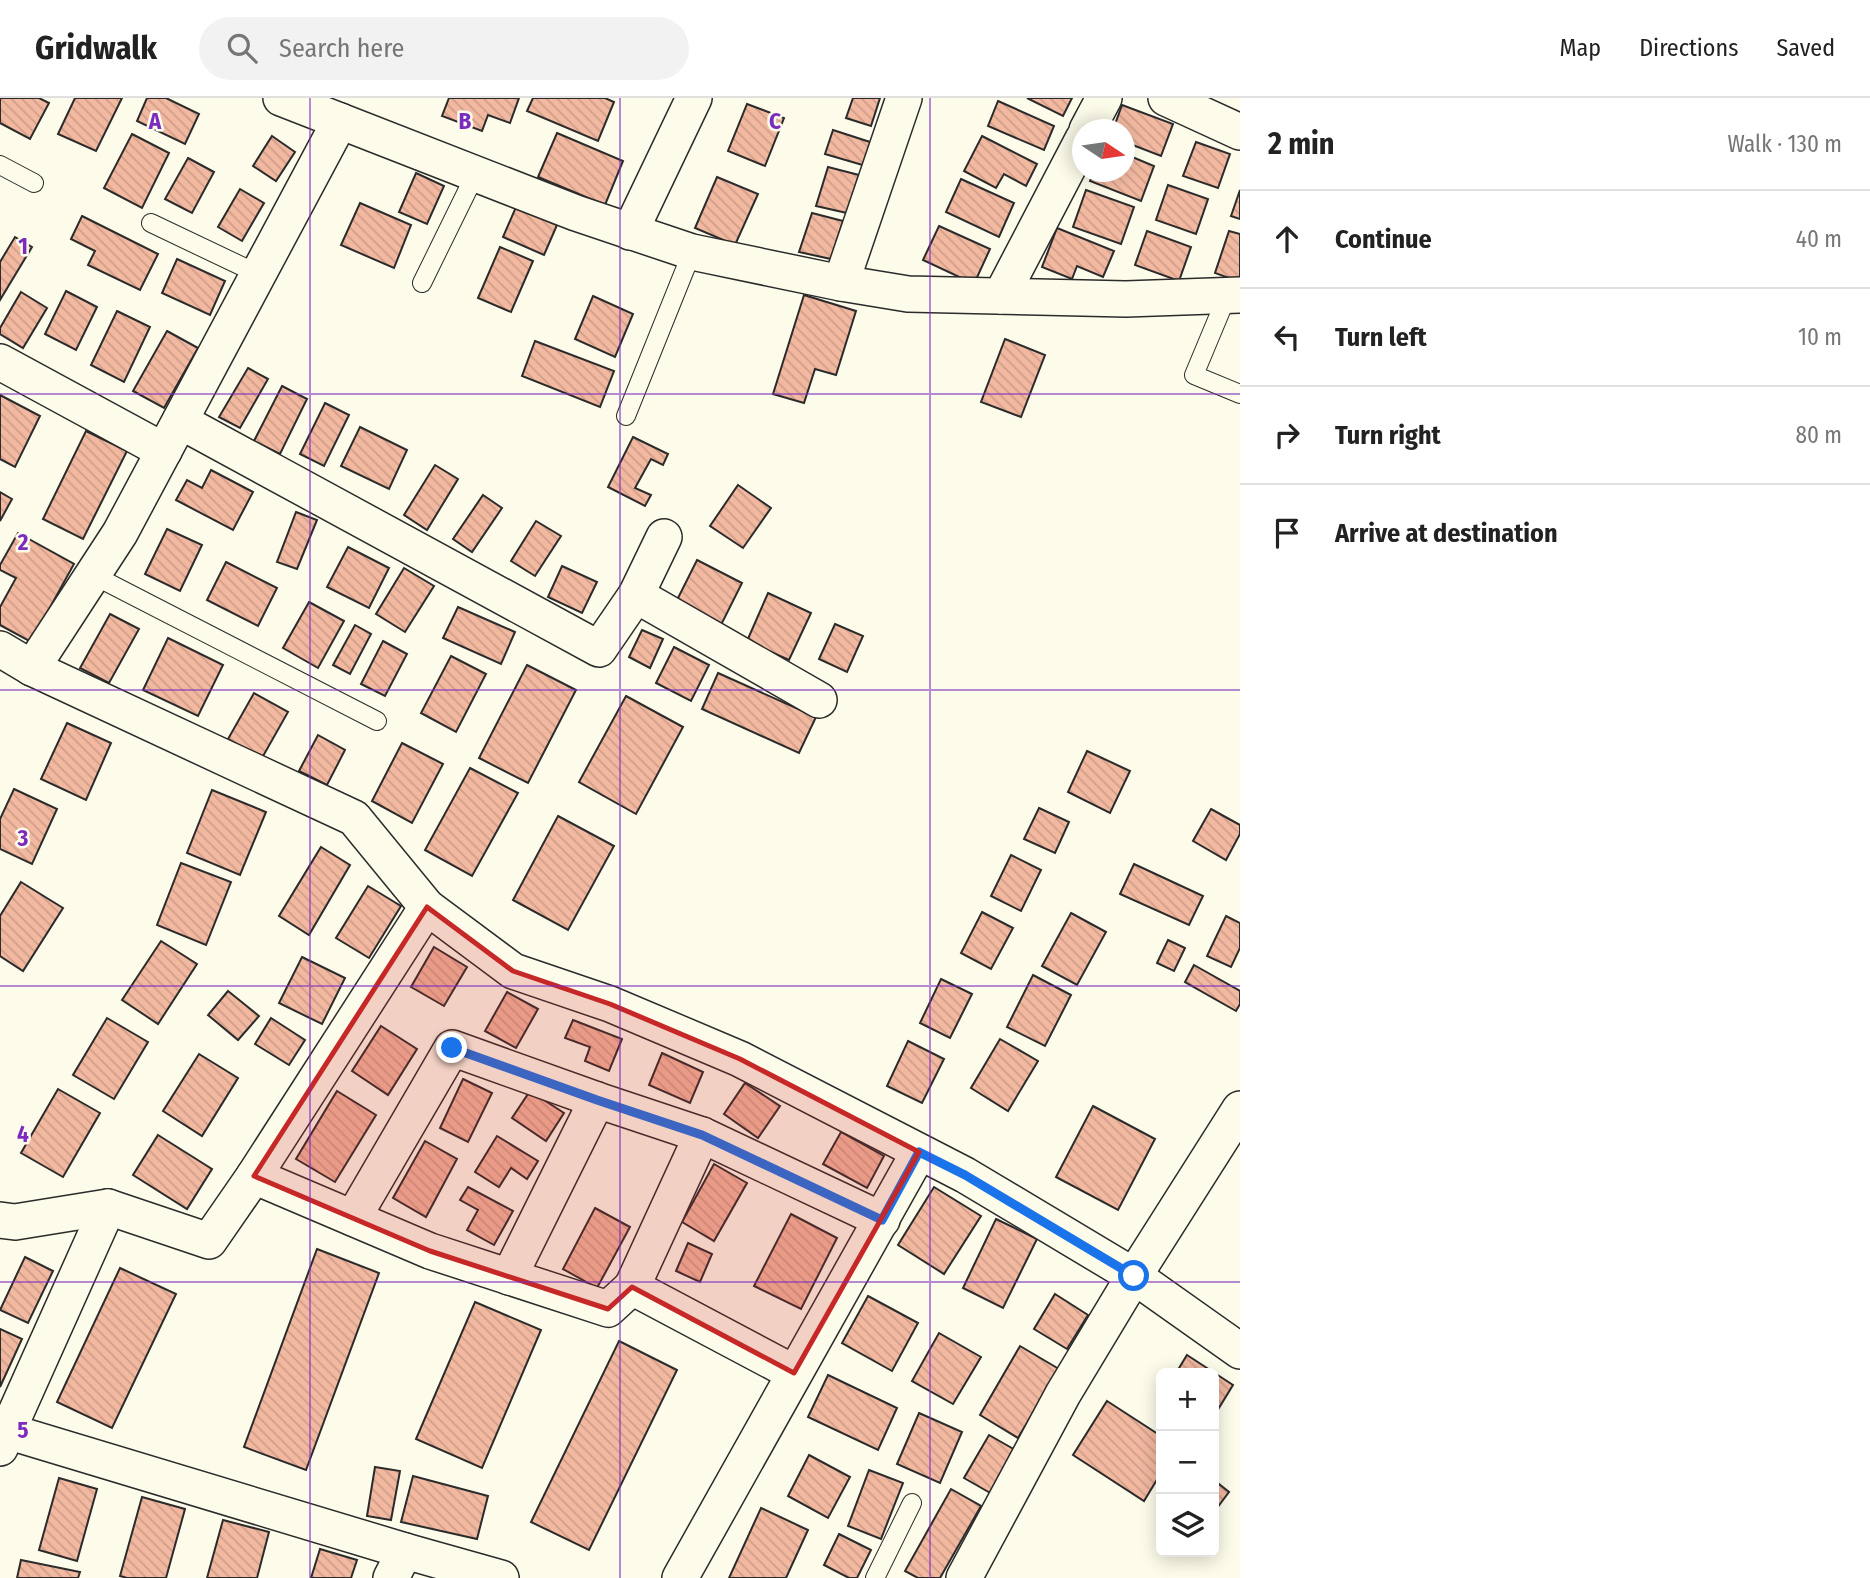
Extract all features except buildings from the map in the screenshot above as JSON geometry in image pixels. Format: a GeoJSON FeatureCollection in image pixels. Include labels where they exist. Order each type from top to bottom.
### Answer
{"type":"FeatureCollection","features":[{"type":"Feature","properties":{"kind":"street"},"geometry":{"type":"LineString","coordinates":[[281,98],[576,213],[692,253],[841,284],[908,294],[1126,299],[1234,295]]}},
{"type":"Feature","properties":{"kind":"street"},"geometry":{"type":"LineString","coordinates":[[630,232],[694,98]]}},
{"type":"Feature","properties":{"kind":"street"},"geometry":{"type":"LineString","coordinates":[[841,284],[904,98]]}},
{"type":"Feature","properties":{"kind":"street"},"geometry":{"type":"LineString","coordinates":[[1093,119],[1104,98]]}},
{"type":"Feature","properties":{"kind":"street"},"geometry":{"type":"LineString","coordinates":[[1166,98],[1240,132]]}},
{"type":"Feature","properties":{"kind":"street"},"geometry":{"type":"LineString","coordinates":[[32,668],[120,533],[340,121]]}},
{"type":"Feature","properties":{"kind":"street"},"geometry":{"type":"LineString","coordinates":[[1001,296],[1072,160]]}},
{"type":"Feature","properties":{"kind":"street"},"geometry":{"type":"LineString","coordinates":[[0,362],[164,451]]}},
{"type":"Feature","properties":{"kind":"street"},"geometry":{"type":"LineString","coordinates":[[180,421],[600,649],[636,595],[664,537]]}},
{"type":"Feature","properties":{"kind":"street"},"geometry":{"type":"LineString","coordinates":[[636,595],[819,700]]}},
{"type":"Feature","properties":{"kind":"street"},"geometry":{"type":"LineString","coordinates":[[0,649],[32,668],[354,818],[426,907],[513,971],[610,1003],[740,1059],[965,1175],[1134,1276],[1240,1351]]}},
{"type":"Feature","properties":{"kind":"street"},"geometry":{"type":"LineString","coordinates":[[0,1220],[15,1222],[108,1207],[209,1241],[254,1176],[426,907]]}},
{"type":"Feature","properties":{"kind":"street"},"geometry":{"type":"LineString","coordinates":[[353,1218],[452,1048],[702,1135],[882,1220]]}},
{"type":"Feature","properties":{"kind":"street"},"geometry":{"type":"LineString","coordinates":[[509,1277],[597,1100]]}},
{"type":"Feature","properties":{"kind":"street"},"geometry":{"type":"LineString","coordinates":[[964,1578],[1063,1394],[1240,1109]]}},
{"type":"Feature","properties":{"kind":"street"},"geometry":{"type":"LineString","coordinates":[[254,1176],[430,1251],[608,1309],[632,1287],[702,1135]]}},
{"type":"Feature","properties":{"kind":"street"},"geometry":{"type":"LineString","coordinates":[[680,1578],[919,1152]]}},
{"type":"Feature","properties":{"kind":"street"},"geometry":{"type":"LineString","coordinates":[[108,1207],[2,1441],[398,1565],[501,1578]]}},
{"type":"Feature","properties":{"kind":"street"},"geometry":{"type":"LineString","coordinates":[[632,1287],[794,1373]]}},
{"type":"Feature","properties":{"kind":"lane"},"geometry":{"type":"LineString","coordinates":[[0,165],[34,183]]}},
{"type":"Feature","properties":{"kind":"lane"},"geometry":{"type":"LineString","coordinates":[[422,283],[476,173]]}},
{"type":"Feature","properties":{"kind":"lane"},"geometry":{"type":"LineString","coordinates":[[152,223],[258,274]]}},
{"type":"Feature","properties":{"kind":"lane"},"geometry":{"type":"LineString","coordinates":[[626,416],[692,253]]}},
{"type":"Feature","properties":{"kind":"lane"},"geometry":{"type":"LineString","coordinates":[[1234,295],[1194,375],[1240,394]]}},
{"type":"Feature","properties":{"kind":"lane"},"geometry":{"type":"LineString","coordinates":[[93,575],[377,721]]}},
{"type":"Feature","properties":{"kind":"lane"},"geometry":{"type":"LineString","coordinates":[[875,1578],[912,1503]]}},
{"type":"Feature","properties":{"kind":"highlighted area"},"geometry":{"type":"Polygon","coordinates":[[[427,907],[513,971],[610,1004],[740,1059],[919,1152],[794,1373],[632,1287],[608,1309],[430,1251],[254,1176],[427,907]]]}},
{"type":"Feature","properties":{"kind":"route"},"geometry":{"type":"LineString","coordinates":[[452,1048],[702,1135],[882,1220],[919,1152],[965,1175],[1134,1276]]}}]}
